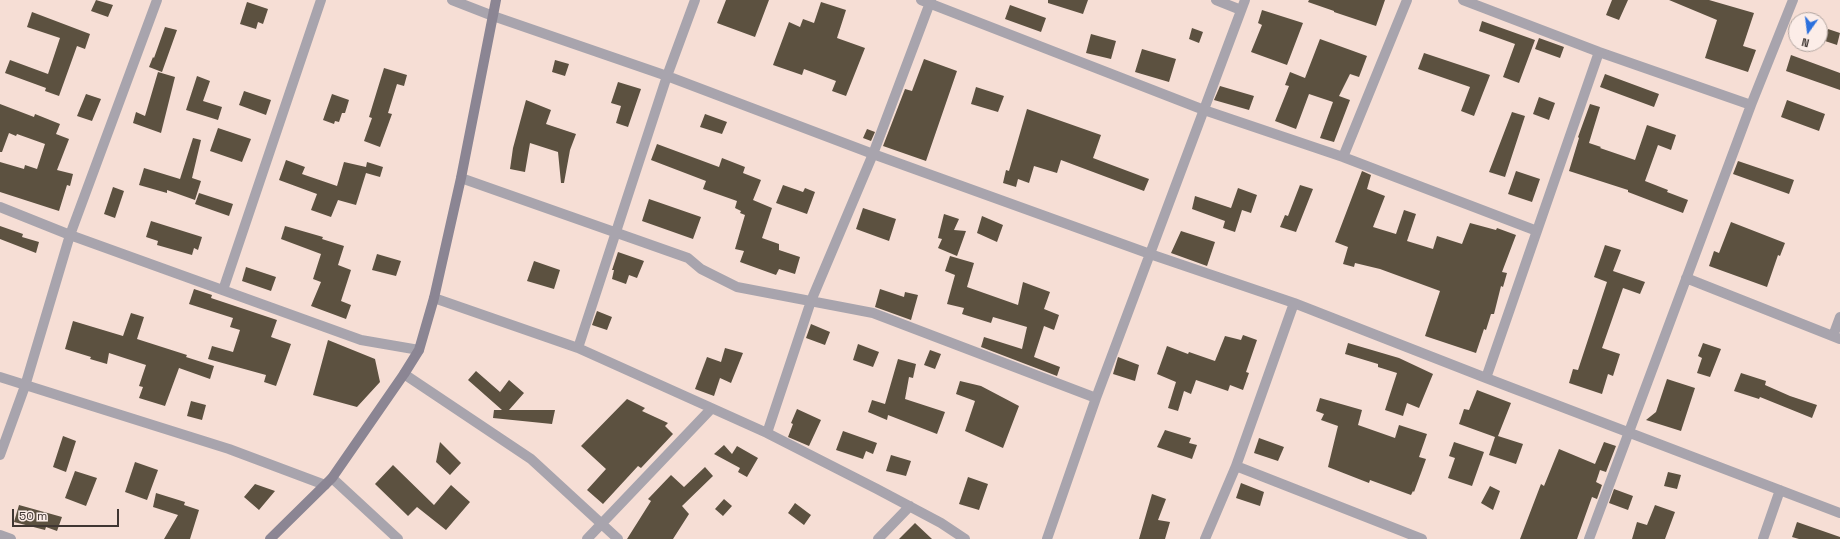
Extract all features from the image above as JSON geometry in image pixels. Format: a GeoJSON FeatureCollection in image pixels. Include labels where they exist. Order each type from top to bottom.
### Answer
{"type":"FeatureCollection","features":[{"type":"Feature","properties":{"kind":"street"},"geometry":{"type":"LineString","coordinates":[[0,455],[25,386],[70,235],[157,0]]}},
{"type":"Feature","properties":{"kind":"street"},"geometry":{"type":"LineString","coordinates":[[223,290],[321,0]]}},
{"type":"Feature","properties":{"kind":"street"},"geometry":{"type":"LineString","coordinates":[[452,0],[493,16],[667,76],[872,154],[1150,254],[1294,303],[1840,513]]}},
{"type":"Feature","properties":{"kind":"street"},"geometry":{"type":"LineString","coordinates":[[270,539],[329,482],[419,350],[434,298],[461,178],[496,0]]}},
{"type":"Feature","properties":{"kind":"street"},"geometry":{"type":"LineString","coordinates":[[578,348],[667,76],[695,0]]}},
{"type":"Feature","properties":{"kind":"street"},"geometry":{"type":"LineString","coordinates":[[1216,0],[1241,10]]}},
{"type":"Feature","properties":{"kind":"street"},"geometry":{"type":"LineString","coordinates":[[1046,539],[1096,398],[1245,0]]}},
{"type":"Feature","properties":{"kind":"street"},"geometry":{"type":"LineString","coordinates":[[1343,157],[1407,0]]}},
{"type":"Feature","properties":{"kind":"street"},"geometry":{"type":"LineString","coordinates":[[1463,0],[1599,52],[1751,105]]}},
{"type":"Feature","properties":{"kind":"street"},"geometry":{"type":"LineString","coordinates":[[1589,539],[1627,432],[1751,105],[1793,0]]}},
{"type":"Feature","properties":{"kind":"street"},"geometry":{"type":"LineString","coordinates":[[767,433],[811,301],[872,154],[927,1],[1204,110],[1343,157],[1537,231]]}},
{"type":"Feature","properties":{"kind":"street"},"geometry":{"type":"LineString","coordinates":[[1486,378],[1599,52]]}},
{"type":"Feature","properties":{"kind":"street"},"geometry":{"type":"LineString","coordinates":[[461,178],[688,258],[700,269],[737,287],[873,313],[1096,398]]}},
{"type":"Feature","properties":{"kind":"street"},"geometry":{"type":"LineString","coordinates":[[0,207],[70,235],[361,340],[419,350]]}},
{"type":"Feature","properties":{"kind":"street"},"geometry":{"type":"LineString","coordinates":[[1686,278],[1837,338],[1840,317]]}},
{"type":"Feature","properties":{"kind":"street"},"geometry":{"type":"LineString","coordinates":[[434,298],[578,348],[767,433],[910,506],[941,523],[965,539]]}},
{"type":"Feature","properties":{"kind":"street"},"geometry":{"type":"LineString","coordinates":[[1204,539],[1236,466],[1294,303]]}},
{"type":"Feature","properties":{"kind":"street"},"geometry":{"type":"LineString","coordinates":[[404,374],[531,459],[618,539]]}},
{"type":"Feature","properties":{"kind":"street"},"geometry":{"type":"LineString","coordinates":[[0,377],[230,449],[329,482],[398,539]]}},
{"type":"Feature","properties":{"kind":"street"},"geometry":{"type":"LineString","coordinates":[[587,539],[711,409]]}},
{"type":"Feature","properties":{"kind":"street"},"geometry":{"type":"LineString","coordinates":[[1236,466],[1417,538]]}},
{"type":"Feature","properties":{"kind":"street"},"geometry":{"type":"LineString","coordinates":[[1763,539],[1780,490]]}},
{"type":"Feature","properties":{"kind":"street"},"geometry":{"type":"LineString","coordinates":[[878,539],[910,506]]}},
{"type":"Feature","properties":{"kind":"street"},"geometry":{"type":"LineString","coordinates":[[0,535],[11,539]]}},
{"type":"Feature","properties":{"kind":"building"},"geometry":{"type":"Polygon","coordinates":[[[96,0],[113,5],[108,17],[91,11],[96,0]]]}},
{"type":"Feature","properties":{"kind":"building"},"geometry":{"type":"Polygon","coordinates":[[[726,0],[769,0],[755,37],[717,23],[726,0]]]}},
{"type":"Feature","properties":{"kind":"building"},"geometry":{"type":"Polygon","coordinates":[[[1048,0],[1088,0],[1083,14],[1048,3],[1048,0]]]}},
{"type":"Feature","properties":{"kind":"building"},"geometry":{"type":"Polygon","coordinates":[[[1309,0],[1385,0],[1376,26],[1308,2],[1309,0]]]}},
{"type":"Feature","properties":{"kind":"building"},"geometry":{"type":"Polygon","coordinates":[[[1612,0],[1628,0],[1619,20],[1606,15],[1612,0]]]}},
{"type":"Feature","properties":{"kind":"building"},"geometry":{"type":"Polygon","coordinates":[[[1669,0],[1709,0],[1754,13],[1743,46],[1756,50],[1748,72],[1705,58],[1717,20],[1669,0]]]}},
{"type":"Feature","properties":{"kind":"building"},"geometry":{"type":"Polygon","coordinates":[[[247,2],[268,9],[263,24],[258,22],[256,29],[240,24],[247,2]]]}},
{"type":"Feature","properties":{"kind":"building"},"geometry":{"type":"Polygon","coordinates":[[[821,2],[846,10],[837,38],[865,48],[846,96],[832,91],[836,81],[804,69],[802,75],[773,65],[789,22],[800,27],[803,19],[814,23],[821,2]]]}},
{"type":"Feature","properties":{"kind":"building"},"geometry":{"type":"Polygon","coordinates":[[[1010,5],[1046,18],[1041,32],[1005,19],[1010,5]]]}},
{"type":"Feature","properties":{"kind":"building"},"geometry":{"type":"Polygon","coordinates":[[[1262,10],[1303,23],[1287,65],[1251,52],[1262,25],[1258,23],[1262,10]]]}},
{"type":"Feature","properties":{"kind":"building"},"geometry":{"type":"Polygon","coordinates":[[[32,12],[90,34],[85,49],[77,46],[59,96],[45,91],[46,88],[5,73],[10,60],[48,74],[60,38],[27,27],[32,12]]]}},
{"type":"Feature","properties":{"kind":"building"},"geometry":{"type":"Polygon","coordinates":[[[1482,21],[1535,40],[1519,83],[1503,77],[1515,44],[1479,31],[1482,21]]]}},
{"type":"Feature","properties":{"kind":"building"},"geometry":{"type":"Polygon","coordinates":[[[165,27],[177,30],[162,72],[149,67],[153,57],[154,58],[165,27]]]}},
{"type":"Feature","properties":{"kind":"building"},"geometry":{"type":"Polygon","coordinates":[[[1192,28],[1203,32],[1199,43],[1189,39],[1192,28]]]}},
{"type":"Feature","properties":{"kind":"building"},"geometry":{"type":"Polygon","coordinates":[[[1828,29],[1840,33],[1837,45],[1828,42],[1828,29]]]}},
{"type":"Feature","properties":{"kind":"building"},"geometry":{"type":"Polygon","coordinates":[[[1091,34],[1116,41],[1111,59],[1086,53],[1091,34]]]}},
{"type":"Feature","properties":{"kind":"building"},"geometry":{"type":"Polygon","coordinates":[[[1539,38],[1564,47],[1560,58],[1535,49],[1539,38]]]}},
{"type":"Feature","properties":{"kind":"building"},"geometry":{"type":"Polygon","coordinates":[[[1320,39],[1367,56],[1359,77],[1350,74],[1339,96],[1350,100],[1334,142],[1320,138],[1333,102],[1309,94],[1296,129],[1275,121],[1289,86],[1285,85],[1290,72],[1305,78],[1320,39]]]}},
{"type":"Feature","properties":{"kind":"building"},"geometry":{"type":"Polygon","coordinates":[[[1142,49],[1176,59],[1169,82],[1135,72],[1142,49]]]}},
{"type":"Feature","properties":{"kind":"building"},"geometry":{"type":"Polygon","coordinates":[[[1424,53],[1490,75],[1474,116],[1461,111],[1470,87],[1418,69],[1424,53]]]}},
{"type":"Feature","properties":{"kind":"building"},"geometry":{"type":"Polygon","coordinates":[[[1791,55],[1840,73],[1840,90],[1786,71],[1791,55]]]}},
{"type":"Feature","properties":{"kind":"building"},"geometry":{"type":"Polygon","coordinates":[[[924,59],[957,71],[926,161],[883,146],[905,89],[912,91],[924,59]]]}},
{"type":"Feature","properties":{"kind":"building"},"geometry":{"type":"Polygon","coordinates":[[[555,60],[569,64],[565,76],[552,72],[555,60]]]}},
{"type":"Feature","properties":{"kind":"building"},"geometry":{"type":"Polygon","coordinates":[[[384,68],[407,75],[404,86],[397,84],[388,113],[392,114],[380,147],[364,141],[372,118],[369,117],[384,68]]]}},
{"type":"Feature","properties":{"kind":"building"},"geometry":{"type":"Polygon","coordinates":[[[158,72],[175,77],[161,133],[133,123],[136,112],[145,116],[158,72]]]}},
{"type":"Feature","properties":{"kind":"building"},"geometry":{"type":"Polygon","coordinates":[[[1605,74],[1659,94],[1654,107],[1600,87],[1605,74]]]}},
{"type":"Feature","properties":{"kind":"building"},"geometry":{"type":"Polygon","coordinates":[[[197,76],[210,81],[203,101],[222,107],[218,120],[186,110],[197,76]]]}},
{"type":"Feature","properties":{"kind":"building"},"geometry":{"type":"Polygon","coordinates":[[[618,82],[641,89],[628,127],[616,123],[621,106],[611,103],[618,82]]]}},
{"type":"Feature","properties":{"kind":"building"},"geometry":{"type":"Polygon","coordinates":[[[1220,86],[1254,96],[1249,110],[1214,100],[1220,86]]]}},
{"type":"Feature","properties":{"kind":"building"},"geometry":{"type":"Polygon","coordinates":[[[976,87],[1004,96],[998,112],[971,104],[976,87]]]}},
{"type":"Feature","properties":{"kind":"building"},"geometry":{"type":"Polygon","coordinates":[[[244,91],[271,100],[266,115],[239,105],[244,91]]]}},
{"type":"Feature","properties":{"kind":"building"},"geometry":{"type":"Polygon","coordinates":[[[86,94],[101,99],[92,121],[77,116],[86,94]]]}},
{"type":"Feature","properties":{"kind":"building"},"geometry":{"type":"Polygon","coordinates":[[[332,94],[349,100],[345,113],[342,113],[339,122],[335,121],[334,124],[323,120],[332,94]]]}},
{"type":"Feature","properties":{"kind":"building"},"geometry":{"type":"Polygon","coordinates":[[[1539,97],[1555,103],[1549,120],[1533,114],[1539,97]]]}},
{"type":"Feature","properties":{"kind":"building"},"geometry":{"type":"Polygon","coordinates":[[[526,100],[551,110],[546,124],[576,134],[570,150],[564,183],[561,183],[558,152],[530,143],[525,172],[510,169],[513,148],[526,100]]]}},
{"type":"Feature","properties":{"kind":"building"},"geometry":{"type":"Polygon","coordinates":[[[1787,100],[1825,114],[1819,131],[1781,117],[1787,100]]]}},
{"type":"Feature","properties":{"kind":"building"},"geometry":{"type":"Polygon","coordinates":[[[0,104],[34,117],[35,114],[60,124],[56,134],[69,139],[57,170],[73,174],[70,186],[67,185],[59,211],[0,192],[0,162],[24,169],[25,165],[37,169],[45,144],[17,134],[16,136],[9,133],[2,152],[0,152],[0,104]]]}},
{"type":"Feature","properties":{"kind":"building"},"geometry":{"type":"Polygon","coordinates":[[[1590,104],[1600,107],[1589,143],[1601,147],[1600,148],[1635,160],[1647,125],[1676,135],[1671,150],[1658,145],[1645,181],[1688,200],[1683,213],[1628,192],[1628,190],[1569,171],[1579,138],[1578,137],[1590,104]]]}},
{"type":"Feature","properties":{"kind":"building"},"geometry":{"type":"Polygon","coordinates":[[[1027,109],[1101,135],[1093,158],[1149,179],[1144,191],[1061,160],[1057,173],[1034,166],[1029,183],[1018,179],[1016,187],[1003,183],[1006,170],[1009,171],[1027,109]]]}},
{"type":"Feature","properties":{"kind":"building"},"geometry":{"type":"Polygon","coordinates":[[[1512,112],[1525,116],[1505,177],[1489,172],[1512,112]]]}},
{"type":"Feature","properties":{"kind":"building"},"geometry":{"type":"Polygon","coordinates":[[[705,114],[727,122],[722,134],[700,127],[705,114]]]}},
{"type":"Feature","properties":{"kind":"building"},"geometry":{"type":"Polygon","coordinates":[[[218,128],[251,139],[242,162],[210,151],[218,128]]]}},
{"type":"Feature","properties":{"kind":"building"},"geometry":{"type":"Polygon","coordinates":[[[867,129],[875,132],[871,141],[863,138],[867,129]]]}},
{"type":"Feature","properties":{"kind":"building"},"geometry":{"type":"Polygon","coordinates":[[[193,138],[201,140],[192,178],[201,181],[195,200],[167,190],[167,193],[139,185],[144,168],[180,179],[193,138]]]}},
{"type":"Feature","properties":{"kind":"building"},"geometry":{"type":"Polygon","coordinates":[[[657,144],[719,167],[722,158],[745,167],[743,173],[761,180],[753,200],[772,208],[762,238],[779,244],[779,250],[800,257],[795,274],[779,269],[776,275],[740,262],[744,251],[735,249],[745,215],[740,213],[741,211],[735,208],[737,201],[703,189],[706,181],[651,160],[657,144]]]}},
{"type":"Feature","properties":{"kind":"building"},"geometry":{"type":"Polygon","coordinates":[[[286,160],[305,167],[302,174],[337,186],[344,162],[366,167],[367,162],[383,167],[380,177],[366,173],[356,205],[338,200],[331,217],[311,210],[317,194],[279,180],[286,160]]]}},
{"type":"Feature","properties":{"kind":"building"},"geometry":{"type":"Polygon","coordinates":[[[1738,161],[1794,180],[1789,194],[1733,174],[1738,161]]]}},
{"type":"Feature","properties":{"kind":"building"},"geometry":{"type":"Polygon","coordinates":[[[1362,171],[1371,175],[1367,189],[1385,196],[1373,227],[1396,234],[1404,210],[1416,214],[1407,241],[1433,249],[1437,236],[1462,244],[1470,223],[1496,230],[1497,228],[1516,235],[1502,272],[1507,273],[1503,287],[1501,286],[1494,314],[1491,314],[1486,330],[1484,329],[1476,353],[1425,336],[1440,291],[1380,269],[1355,263],[1354,267],[1343,264],[1348,247],[1335,242],[1362,171]]]}},
{"type":"Feature","properties":{"kind":"building"},"geometry":{"type":"Polygon","coordinates":[[[1516,171],[1540,179],[1532,202],[1508,194],[1516,171]]]}},
{"type":"Feature","properties":{"kind":"building"},"geometry":{"type":"Polygon","coordinates":[[[783,185],[803,192],[805,188],[815,192],[807,214],[776,203],[783,185]]]}},
{"type":"Feature","properties":{"kind":"building"},"geometry":{"type":"Polygon","coordinates":[[[1300,185],[1313,189],[1296,232],[1280,227],[1285,215],[1288,216],[1300,185]]]}},
{"type":"Feature","properties":{"kind":"building"},"geometry":{"type":"Polygon","coordinates":[[[113,187],[124,191],[115,218],[104,214],[113,187]]]}},
{"type":"Feature","properties":{"kind":"building"},"geometry":{"type":"Polygon","coordinates":[[[1238,188],[1257,195],[1251,213],[1242,210],[1235,232],[1223,228],[1225,221],[1192,209],[1195,196],[1231,208],[1238,188]]]}},
{"type":"Feature","properties":{"kind":"building"},"geometry":{"type":"Polygon","coordinates":[[[199,193],[233,204],[229,216],[195,204],[199,193]]]}},
{"type":"Feature","properties":{"kind":"building"},"geometry":{"type":"Polygon","coordinates":[[[649,199],[701,217],[693,239],[642,221],[649,199]]]}},
{"type":"Feature","properties":{"kind":"building"},"geometry":{"type":"Polygon","coordinates":[[[863,208],[896,219],[889,241],[856,229],[863,208]]]}},
{"type":"Feature","properties":{"kind":"building"},"geometry":{"type":"Polygon","coordinates":[[[944,214],[959,219],[954,230],[966,231],[957,256],[938,248],[942,239],[938,238],[944,214]]]}},
{"type":"Feature","properties":{"kind":"building"},"geometry":{"type":"Polygon","coordinates":[[[982,216],[1003,225],[997,242],[977,233],[982,216]]]}},
{"type":"Feature","properties":{"kind":"building"},"geometry":{"type":"Polygon","coordinates":[[[151,221],[202,237],[198,250],[194,248],[192,255],[157,245],[158,241],[146,237],[151,221]]]}},
{"type":"Feature","properties":{"kind":"building"},"geometry":{"type":"Polygon","coordinates":[[[1731,222],[1785,243],[1780,256],[1778,255],[1767,287],[1709,266],[1714,251],[1719,253],[1731,222]]]}},
{"type":"Feature","properties":{"kind":"building"},"geometry":{"type":"Polygon","coordinates":[[[0,226],[23,234],[22,237],[39,242],[36,253],[0,239],[0,226]]]}},
{"type":"Feature","properties":{"kind":"building"},"geometry":{"type":"Polygon","coordinates":[[[285,226],[323,237],[322,239],[344,246],[338,265],[351,270],[341,301],[351,305],[346,319],[311,306],[321,282],[313,279],[321,254],[281,239],[285,226]]]}},
{"type":"Feature","properties":{"kind":"building"},"geometry":{"type":"Polygon","coordinates":[[[1181,231],[1215,242],[1207,266],[1171,253],[1181,231]]]}},
{"type":"Feature","properties":{"kind":"building"},"geometry":{"type":"Polygon","coordinates":[[[1605,245],[1621,250],[1613,271],[1645,282],[1640,294],[1623,288],[1602,348],[1620,354],[1613,376],[1608,374],[1602,394],[1569,383],[1573,369],[1578,370],[1607,282],[1594,277],[1605,245]]]}},
{"type":"Feature","properties":{"kind":"building"},"geometry":{"type":"Polygon","coordinates":[[[618,252],[644,261],[637,278],[629,275],[626,284],[612,279],[614,270],[612,270],[618,252]]]}},
{"type":"Feature","properties":{"kind":"building"},"geometry":{"type":"Polygon","coordinates":[[[377,254],[401,261],[396,276],[372,270],[377,254]]]}},
{"type":"Feature","properties":{"kind":"building"},"geometry":{"type":"Polygon","coordinates":[[[950,256],[974,263],[967,287],[1018,305],[1023,282],[1050,292],[1044,309],[1059,315],[1054,330],[1044,326],[1034,357],[1060,367],[1057,376],[981,347],[984,337],[1022,349],[1027,327],[993,317],[991,323],[962,314],[964,308],[947,304],[955,275],[945,271],[950,256]]]}},
{"type":"Feature","properties":{"kind":"building"},"geometry":{"type":"Polygon","coordinates":[[[534,261],[560,270],[554,289],[527,281],[534,261]]]}},
{"type":"Feature","properties":{"kind":"building"},"geometry":{"type":"Polygon","coordinates":[[[246,267],[276,277],[271,291],[242,281],[246,267]]]}},
{"type":"Feature","properties":{"kind":"building"},"geometry":{"type":"Polygon","coordinates":[[[194,289],[212,295],[211,298],[277,320],[271,337],[291,344],[276,386],[264,382],[266,375],[208,359],[212,346],[233,352],[240,330],[230,327],[233,318],[189,304],[194,289]]]}},
{"type":"Feature","properties":{"kind":"building"},"geometry":{"type":"Polygon","coordinates":[[[880,289],[904,297],[905,292],[918,295],[911,320],[875,307],[880,289]]]}},
{"type":"Feature","properties":{"kind":"building"},"geometry":{"type":"Polygon","coordinates":[[[597,311],[612,317],[607,330],[592,325],[597,311]]]}},
{"type":"Feature","properties":{"kind":"building"},"geometry":{"type":"Polygon","coordinates":[[[131,313],[144,317],[137,339],[187,355],[186,357],[214,366],[210,379],[179,368],[165,406],[139,398],[143,387],[139,386],[146,365],[109,353],[107,364],[90,359],[91,357],[65,349],[73,321],[123,336],[131,313]]]}},
{"type":"Feature","properties":{"kind":"building"},"geometry":{"type":"Polygon","coordinates":[[[811,324],[830,332],[825,345],[806,338],[811,324]]]}},
{"type":"Feature","properties":{"kind":"building"},"geometry":{"type":"Polygon","coordinates":[[[1243,335],[1257,340],[1246,372],[1249,373],[1243,390],[1230,385],[1228,391],[1196,380],[1191,394],[1184,391],[1178,411],[1168,408],[1176,382],[1157,374],[1167,346],[1188,354],[1189,352],[1215,361],[1225,336],[1241,340],[1243,335]]]}},
{"type":"Feature","properties":{"kind":"building"},"geometry":{"type":"Polygon","coordinates":[[[328,340],[375,359],[380,382],[357,407],[313,395],[328,340]]]}},
{"type":"Feature","properties":{"kind":"building"},"geometry":{"type":"Polygon","coordinates":[[[1348,343],[1399,358],[1433,374],[1419,408],[1407,403],[1403,416],[1385,410],[1397,373],[1378,367],[1378,364],[1345,354],[1348,343]]]}},
{"type":"Feature","properties":{"kind":"building"},"geometry":{"type":"Polygon","coordinates":[[[1703,343],[1721,349],[1710,377],[1697,373],[1702,358],[1698,356],[1703,343]]]}},
{"type":"Feature","properties":{"kind":"building"},"geometry":{"type":"Polygon","coordinates":[[[858,344],[879,352],[873,367],[853,360],[858,344]]]}},
{"type":"Feature","properties":{"kind":"building"},"geometry":{"type":"Polygon","coordinates":[[[725,348],[743,353],[731,383],[720,378],[714,396],[695,389],[707,357],[721,362],[725,348]]]}},
{"type":"Feature","properties":{"kind":"building"},"geometry":{"type":"Polygon","coordinates":[[[930,350],[941,354],[935,369],[924,365],[930,350]]]}},
{"type":"Feature","properties":{"kind":"building"},"geometry":{"type":"Polygon","coordinates":[[[1118,357],[1139,365],[1135,381],[1113,374],[1118,357]]]}},
{"type":"Feature","properties":{"kind":"building"},"geometry":{"type":"Polygon","coordinates":[[[898,359],[916,364],[913,378],[909,377],[905,399],[945,412],[937,434],[888,415],[887,420],[868,412],[872,400],[885,404],[898,359]]]}},
{"type":"Feature","properties":{"kind":"building"},"geometry":{"type":"Polygon","coordinates":[[[476,371],[500,392],[509,380],[524,393],[509,410],[555,410],[552,424],[493,418],[494,410],[502,410],[468,380],[476,371]]]}},
{"type":"Feature","properties":{"kind":"building"},"geometry":{"type":"Polygon","coordinates":[[[1741,373],[1766,381],[1765,385],[1790,396],[1817,405],[1812,418],[1760,397],[1759,399],[1734,391],[1741,373]]]}},
{"type":"Feature","properties":{"kind":"building"},"geometry":{"type":"Polygon","coordinates":[[[1667,379],[1695,388],[1681,431],[1646,420],[1656,412],[1667,379]]]}},
{"type":"Feature","properties":{"kind":"building"},"geometry":{"type":"Polygon","coordinates":[[[960,381],[981,386],[1019,406],[1003,448],[965,431],[975,401],[956,394],[960,381]]]}},
{"type":"Feature","properties":{"kind":"building"},"geometry":{"type":"Polygon","coordinates":[[[1477,390],[1511,403],[1498,436],[1523,444],[1516,464],[1489,455],[1495,437],[1459,424],[1464,409],[1469,410],[1477,390]]]}},
{"type":"Feature","properties":{"kind":"building"},"geometry":{"type":"Polygon","coordinates":[[[1320,398],[1362,410],[1358,425],[1395,438],[1399,425],[1427,434],[1419,457],[1426,459],[1414,492],[1413,491],[1411,495],[1370,480],[1369,483],[1328,467],[1338,426],[1321,420],[1324,414],[1316,411],[1320,398]]]}},
{"type":"Feature","properties":{"kind":"building"},"geometry":{"type":"Polygon","coordinates":[[[627,399],[645,408],[642,411],[668,423],[665,426],[673,434],[641,468],[638,466],[603,504],[587,490],[606,469],[581,446],[627,399]]]}},
{"type":"Feature","properties":{"kind":"building"},"geometry":{"type":"Polygon","coordinates":[[[191,401],[206,405],[202,420],[187,416],[191,401]]]}},
{"type":"Feature","properties":{"kind":"building"},"geometry":{"type":"Polygon","coordinates":[[[797,409],[821,420],[809,446],[788,437],[793,424],[791,423],[797,409]]]}},
{"type":"Feature","properties":{"kind":"building"},"geometry":{"type":"Polygon","coordinates":[[[1165,430],[1191,438],[1189,443],[1197,445],[1192,459],[1157,447],[1165,430]]]}},
{"type":"Feature","properties":{"kind":"building"},"geometry":{"type":"Polygon","coordinates":[[[843,431],[877,443],[873,454],[866,451],[863,459],[836,450],[843,431]]]}},
{"type":"Feature","properties":{"kind":"building"},"geometry":{"type":"Polygon","coordinates":[[[63,436],[76,441],[66,472],[53,467],[63,436]]]}},
{"type":"Feature","properties":{"kind":"building"},"geometry":{"type":"Polygon","coordinates":[[[1259,438],[1284,447],[1278,461],[1254,453],[1259,438]]]}},
{"type":"Feature","properties":{"kind":"building"},"geometry":{"type":"Polygon","coordinates":[[[440,442],[461,463],[450,475],[436,462],[440,442]]]}},
{"type":"Feature","properties":{"kind":"building"},"geometry":{"type":"Polygon","coordinates":[[[1454,442],[1484,452],[1472,486],[1448,478],[1455,458],[1449,456],[1454,442]]]}},
{"type":"Feature","properties":{"kind":"building"},"geometry":{"type":"Polygon","coordinates":[[[1604,442],[1616,446],[1606,472],[1600,470],[1596,482],[1602,485],[1597,499],[1592,497],[1577,539],[1520,539],[1541,484],[1544,486],[1559,449],[1595,464],[1604,442]]]}},
{"type":"Feature","properties":{"kind":"building"},"geometry":{"type":"Polygon","coordinates":[[[724,445],[732,454],[737,446],[758,458],[747,477],[738,472],[740,468],[714,454],[724,445]]]}},
{"type":"Feature","properties":{"kind":"building"},"geometry":{"type":"Polygon","coordinates":[[[891,455],[911,461],[906,476],[886,471],[891,455]]]}},
{"type":"Feature","properties":{"kind":"building"},"geometry":{"type":"Polygon","coordinates":[[[135,462],[158,470],[147,500],[125,492],[135,462]]]}},
{"type":"Feature","properties":{"kind":"building"},"geometry":{"type":"Polygon","coordinates":[[[393,465],[434,505],[451,485],[470,502],[446,530],[417,507],[408,516],[375,484],[393,465]]]}},
{"type":"Feature","properties":{"kind":"building"},"geometry":{"type":"Polygon","coordinates":[[[705,467],[713,476],[682,506],[689,514],[673,539],[627,539],[651,501],[648,499],[671,475],[684,487],[705,467]]]}},
{"type":"Feature","properties":{"kind":"building"},"geometry":{"type":"Polygon","coordinates":[[[75,471],[97,478],[86,506],[65,498],[75,471]]]}},
{"type":"Feature","properties":{"kind":"building"},"geometry":{"type":"Polygon","coordinates":[[[1668,472],[1681,475],[1677,489],[1664,486],[1668,472]]]}},
{"type":"Feature","properties":{"kind":"building"},"geometry":{"type":"Polygon","coordinates":[[[968,477],[988,484],[979,510],[959,504],[968,477]]]}},
{"type":"Feature","properties":{"kind":"building"},"geometry":{"type":"Polygon","coordinates":[[[1241,483],[1264,492],[1260,506],[1236,498],[1241,483]]]}},
{"type":"Feature","properties":{"kind":"building"},"geometry":{"type":"Polygon","coordinates":[[[255,484],[275,491],[259,510],[244,497],[255,484]]]}},
{"type":"Feature","properties":{"kind":"building"},"geometry":{"type":"Polygon","coordinates":[[[1490,486],[1500,491],[1493,510],[1481,503],[1490,486]]]}},
{"type":"Feature","properties":{"kind":"building"},"geometry":{"type":"Polygon","coordinates":[[[1614,489],[1633,496],[1628,510],[1609,503],[1614,489]]]}},
{"type":"Feature","properties":{"kind":"building"},"geometry":{"type":"Polygon","coordinates":[[[156,493],[185,502],[184,505],[199,510],[190,539],[164,539],[178,515],[153,507],[156,493]]]}},
{"type":"Feature","properties":{"kind":"building"},"geometry":{"type":"Polygon","coordinates":[[[1152,494],[1166,499],[1158,520],[1170,522],[1165,539],[1139,539],[1152,494]]]}},
{"type":"Feature","properties":{"kind":"building"},"geometry":{"type":"Polygon","coordinates":[[[724,499],[732,506],[723,516],[715,509],[724,499]]]}},
{"type":"Feature","properties":{"kind":"building"},"geometry":{"type":"Polygon","coordinates":[[[795,503],[811,515],[804,525],[788,513],[795,503]]]}},
{"type":"Feature","properties":{"kind":"building"},"geometry":{"type":"Polygon","coordinates":[[[19,505],[62,517],[57,531],[46,527],[45,530],[14,522],[19,505]]]}},
{"type":"Feature","properties":{"kind":"building"},"geometry":{"type":"Polygon","coordinates":[[[1655,505],[1675,512],[1665,539],[1632,539],[1637,522],[1647,525],[1655,505]]]}},
{"type":"Feature","properties":{"kind":"building"},"geometry":{"type":"Polygon","coordinates":[[[1797,522],[1840,537],[1840,539],[1799,539],[1792,537],[1797,522]]]}},
{"type":"Feature","properties":{"kind":"building"},"geometry":{"type":"Polygon","coordinates":[[[915,523],[932,539],[899,539],[915,523]]]}}]}
